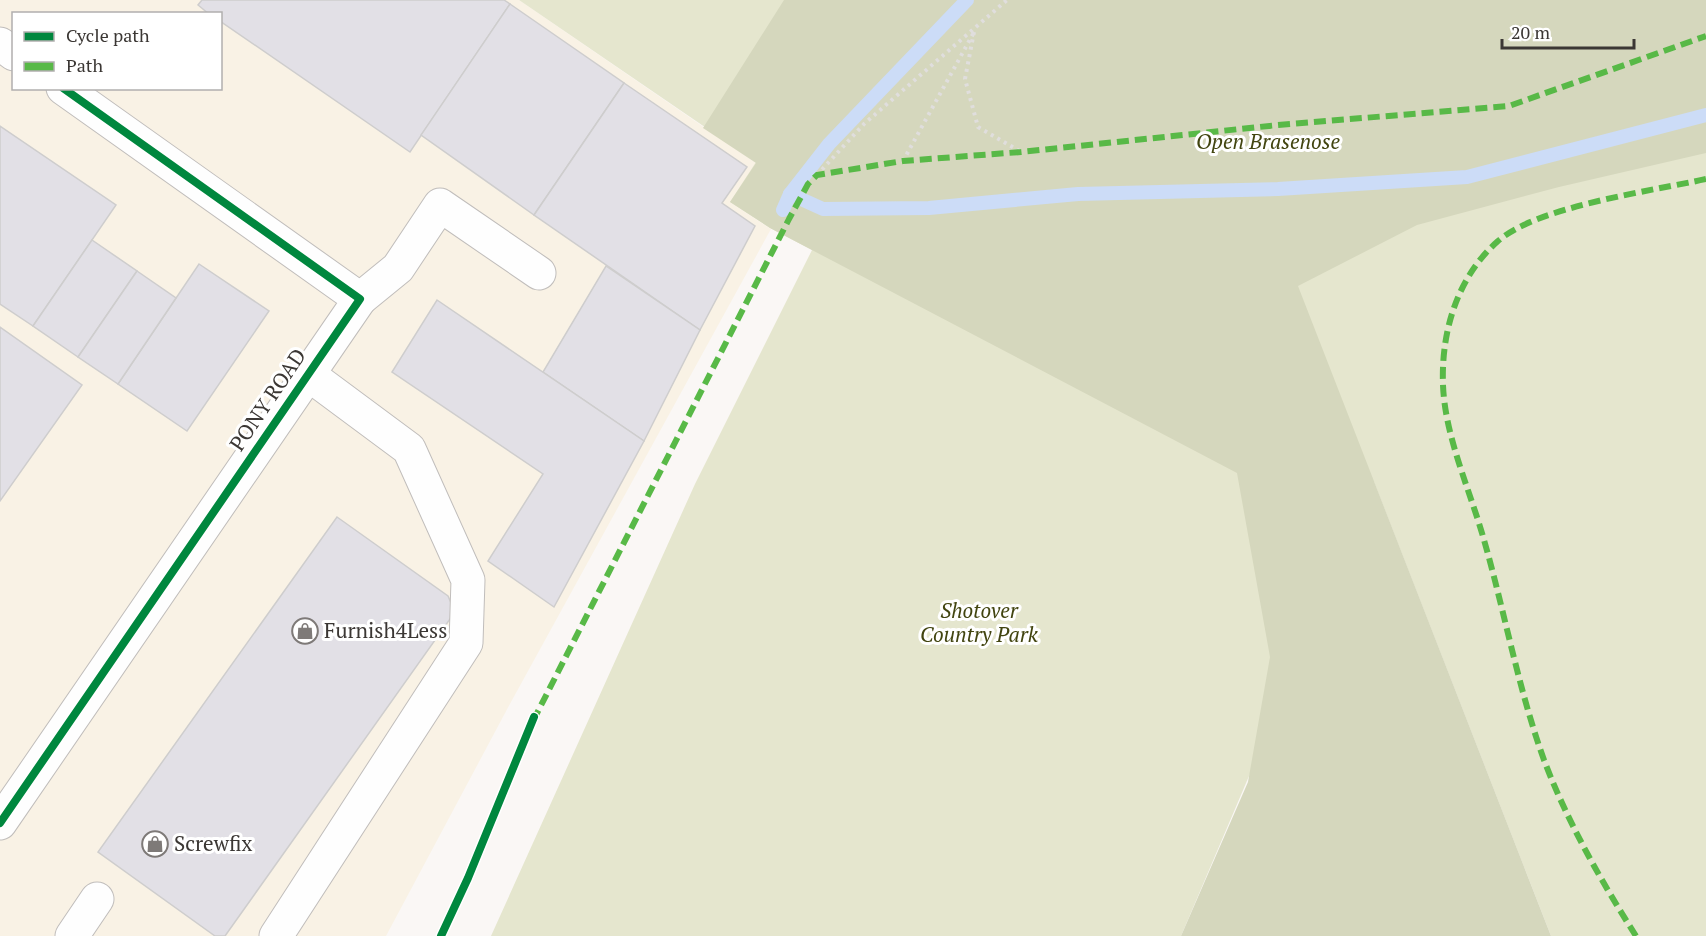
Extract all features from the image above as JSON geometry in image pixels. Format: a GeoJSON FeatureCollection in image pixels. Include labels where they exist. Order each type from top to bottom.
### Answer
{"type":"FeatureCollection","features":[{"type":"Feature","properties":{"kind":"street"},"geometry":{"type":"LineString","coordinates":[[66,90],[360,299]]}},
{"type":"Feature","properties":{"kind":"street","name":"PONY ROAD"},"geometry":{"type":"LineString","coordinates":[[0,822],[360,299],[398,268],[440,205],[539,273]]}},
{"type":"Feature","properties":{"kind":"street"},"geometry":{"type":"LineString","coordinates":[[276,936],[466,643],[468,580],[409,449],[308,374]]}},
{"type":"Feature","properties":{"kind":"street"},"geometry":{"type":"LineString","coordinates":[[72,936],[97,899]]}},
{"type":"Feature","properties":{"kind":"path"},"geometry":{"type":"LineString","coordinates":[[818,175],[864,124],[974,31],[1007,0]]}},
{"type":"Feature","properties":{"kind":"path"},"geometry":{"type":"LineString","coordinates":[[974,31],[965,79],[978,127],[1021,152]]}},
{"type":"Feature","properties":{"kind":"path"},"geometry":{"type":"LineString","coordinates":[[903,160],[974,31]]}},
{"type":"Feature","properties":{"kind":"shaded area"},"geometry":{"type":"Polygon","coordinates":[[[0,0],[519,0],[756,163],[730,202],[771,229],[511,702],[386,936],[0,936],[0,0]]]}},
{"type":"Feature","properties":{"kind":"green space","name":"Shotover Country Park"},"geometry":{"type":"Polygon","coordinates":[[[519,0],[1706,0],[1706,936],[1551,936],[1374,482],[1181,936],[491,936],[695,484],[812,250],[770,228],[730,202],[756,162],[519,0]]]}},
{"type":"Feature","properties":{"kind":"green space","name":"Open Brasenose"},"geometry":{"type":"Polygon","coordinates":[[[784,0],[1706,0],[1706,153],[1559,187],[1417,225],[1298,286],[1551,936],[1181,936],[1248,782],[1270,657],[1237,473],[770,228],[730,202],[756,163],[703,128],[784,0]]]}},
{"type":"Feature","properties":{"kind":"building"},"geometry":{"type":"Polygon","coordinates":[[[202,0],[504,0],[510,4],[410,152],[222,22],[222,12],[207,12],[198,5],[202,0]]]}},
{"type":"Feature","properties":{"kind":"building"},"geometry":{"type":"Polygon","coordinates":[[[510,4],[624,83],[534,215],[421,135],[510,4]]]}},
{"type":"Feature","properties":{"kind":"building"},"geometry":{"type":"Polygon","coordinates":[[[624,83],[747,167],[722,203],[755,226],[700,330],[534,215],[624,83]]]}},
{"type":"Feature","properties":{"kind":"building"},"geometry":{"type":"Polygon","coordinates":[[[0,126],[116,205],[33,326],[0,304],[0,126]]]}},
{"type":"Feature","properties":{"kind":"building"},"geometry":{"type":"Polygon","coordinates":[[[92,240],[137,271],[78,357],[33,326],[92,240]]]}},
{"type":"Feature","properties":{"kind":"building"},"geometry":{"type":"Polygon","coordinates":[[[199,264],[269,311],[187,431],[118,384],[199,264]]]}},
{"type":"Feature","properties":{"kind":"building"},"geometry":{"type":"Polygon","coordinates":[[[606,266],[700,330],[644,441],[543,372],[606,266]]]}},
{"type":"Feature","properties":{"kind":"building"},"geometry":{"type":"Polygon","coordinates":[[[137,271],[176,298],[118,384],[78,357],[137,271]]]}},
{"type":"Feature","properties":{"kind":"building"},"geometry":{"type":"Polygon","coordinates":[[[437,300],[644,441],[554,607],[488,561],[543,474],[392,372],[437,300]]]}},
{"type":"Feature","properties":{"kind":"building"},"geometry":{"type":"Polygon","coordinates":[[[0,327],[82,385],[0,501],[0,327]]]}},
{"type":"Feature","properties":{"kind":"building"},"geometry":{"type":"Polygon","coordinates":[[[337,517],[448,596],[455,612],[225,936],[215,936],[98,852],[337,517]]]}},
{"type":"Feature","properties":{"kind":"waterway"},"geometry":{"type":"LineString","coordinates":[[783,210],[790,194],[829,144],[967,0]]}},
{"type":"Feature","properties":{"kind":"waterway"},"geometry":{"type":"LineString","coordinates":[[790,194],[823,209],[929,208],[1078,194],[1278,189],[1467,177],[1706,115]]}},
{"type":"Feature","properties":{"kind":"marked path"},"geometry":{"type":"LineString","coordinates":[[533,721],[789,219],[808,184],[817,175],[903,161],[1021,152],[1278,125],[1509,106],[1706,36]]}},
{"type":"Feature","properties":{"kind":"marked path"},"geometry":{"type":"LineString","coordinates":[[1636,936],[1574,828],[1544,760],[1519,678],[1484,540],[1453,444],[1445,405],[1443,365],[1449,326],[1462,288],[1484,255],[1498,241],[1516,229],[1567,209],[1706,179]]}},
{"type":"Feature","properties":{"kind":"cycle path"},"geometry":{"type":"LineString","coordinates":[[0,823],[360,299],[66,90]]}},
{"type":"Feature","properties":{"kind":"cycle path"},"geometry":{"type":"LineString","coordinates":[[441,936],[468,878],[534,717]]}},
{"type":"Feature","properties":{"kind":"place","name":"Furnish4Less"},"geometry":{"type":"Point","coordinates":[305,631]}},
{"type":"Feature","properties":{"kind":"place","name":"Screwfix"},"geometry":{"type":"Point","coordinates":[155,844]}}]}
